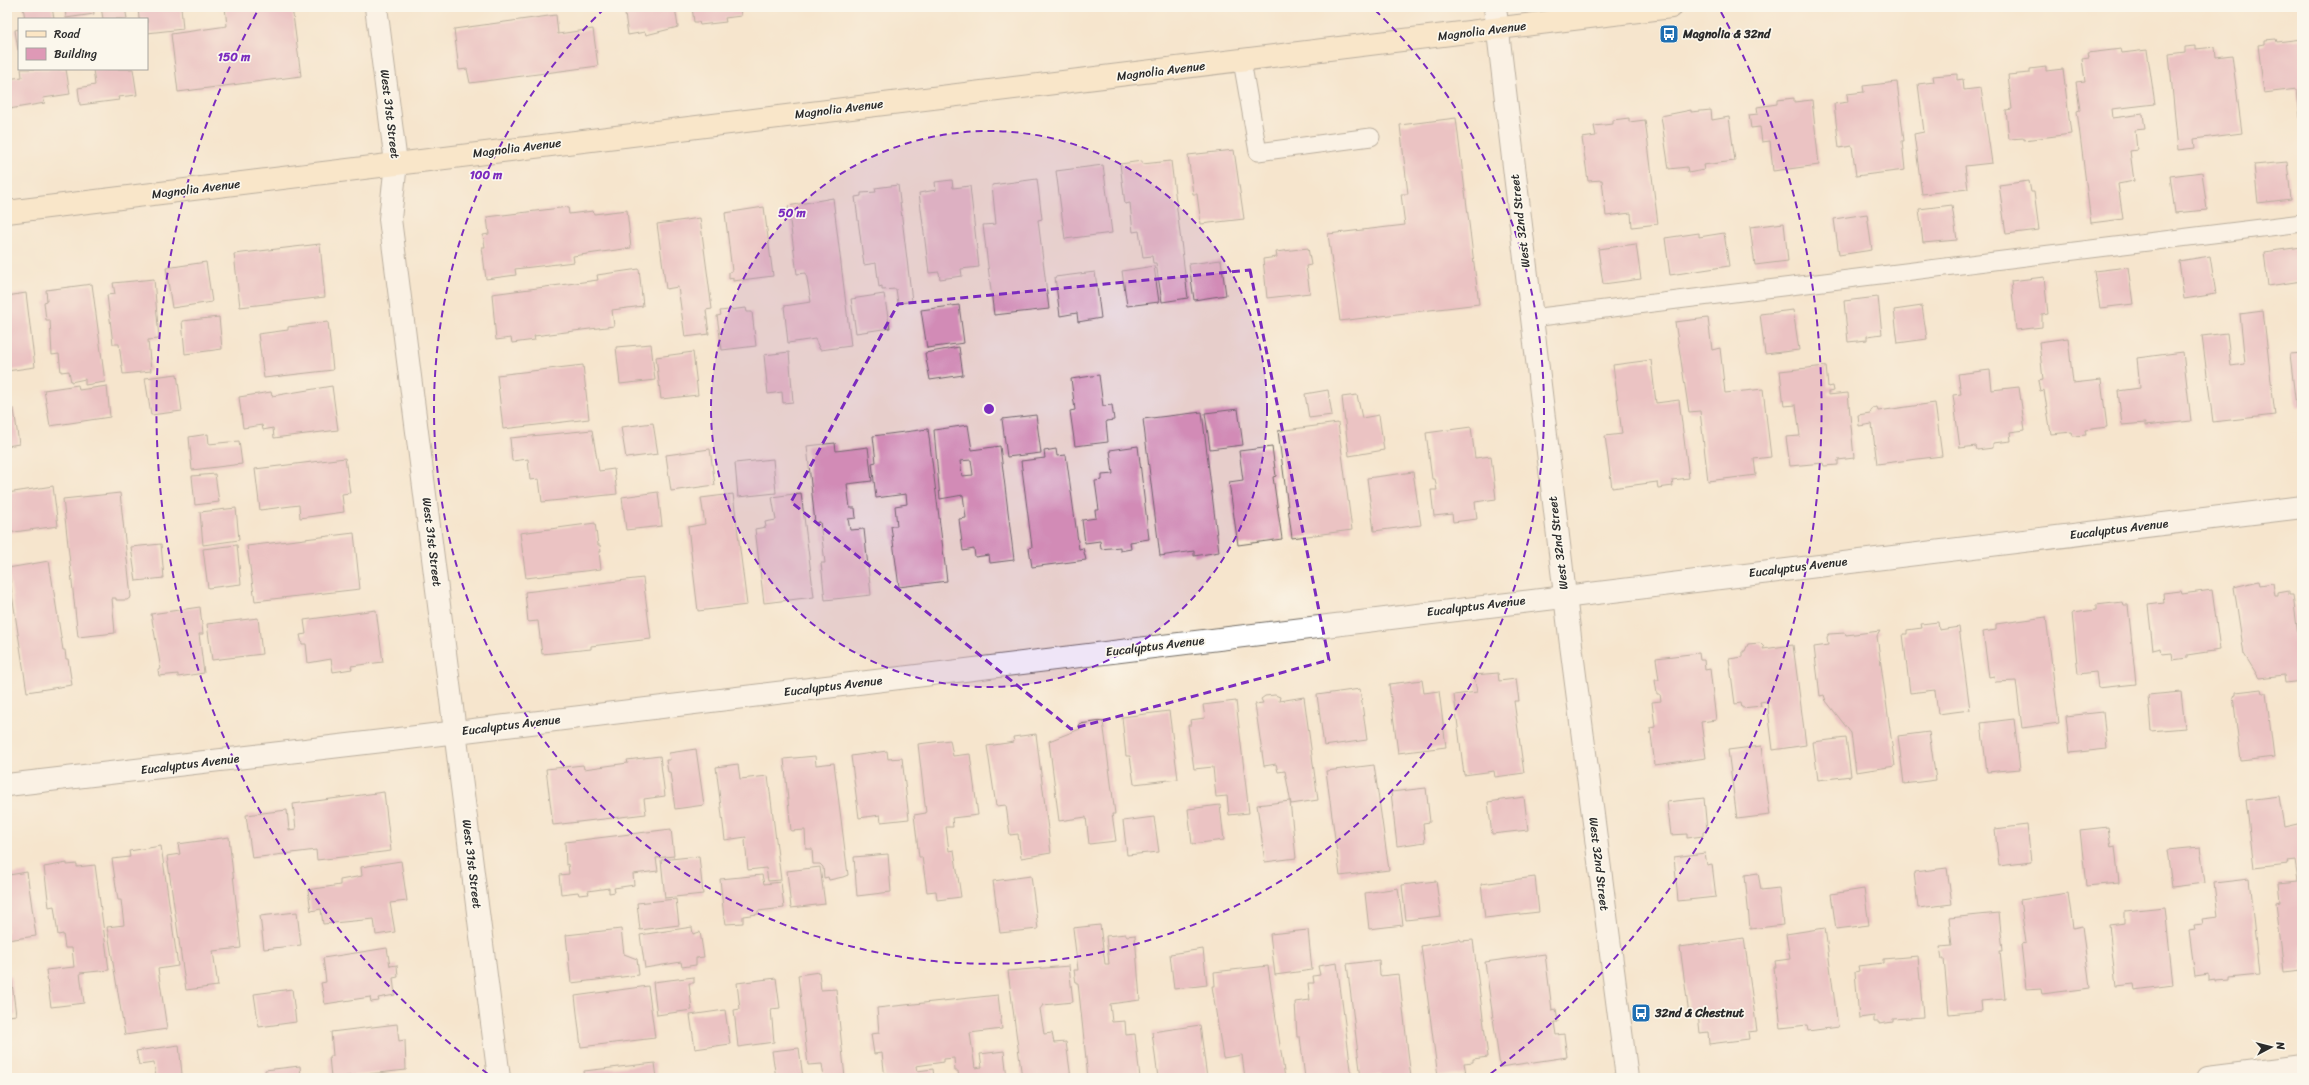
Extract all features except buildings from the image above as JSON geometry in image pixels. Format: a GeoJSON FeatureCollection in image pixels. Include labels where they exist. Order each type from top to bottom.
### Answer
{"type":"FeatureCollection","features":[{"type":"Feature","properties":{"kind":"street","name":"West 31st Street"},"geometry":{"type":"LineString","coordinates":[[376,7],[396,164],[390,219],[499,1078]]}},
{"type":"Feature","properties":{"kind":"street","name":"West 32nd Street"},"geometry":{"type":"LineString","coordinates":[[1495,7],[1565,596],[1627,1078]]}},
{"type":"Feature","properties":{"kind":"street","name":"Magnolia Avenue"},"geometry":{"type":"LineString","coordinates":[[7,212],[1671,7]]}},
{"type":"Feature","properties":{"kind":"street","name":"Eucalyptus Avenue"},"geometry":{"type":"LineString","coordinates":[[7,785],[456,732],[2302,507]]}},
{"type":"Feature","properties":{"kind":"street"},"geometry":{"type":"LineString","coordinates":[[2208,1078],[2302,1066]]}},
{"type":"Feature","properties":{"kind":"lane"},"geometry":{"type":"LineString","coordinates":[[1242,61],[1258,152],[1371,137]]}},
{"type":"Feature","properties":{"kind":"lane"},"geometry":{"type":"LineString","coordinates":[[1532,318],[2302,223]]}},
{"type":"Feature","properties":{"kind":"highlighted area"},"geometry":{"type":"Polygon","coordinates":[[[1250,270],[1329,660],[1071,729],[791,502],[898,304],[1250,270]]]}},
{"type":"Feature","properties":{"kind":"place","name":"Magnolia & 32nd"},"geometry":{"type":"Point","coordinates":[1669,34]}},
{"type":"Feature","properties":{"kind":"place","name":"32nd & Chestnut"},"geometry":{"type":"Point","coordinates":[1641,1013]}}]}
